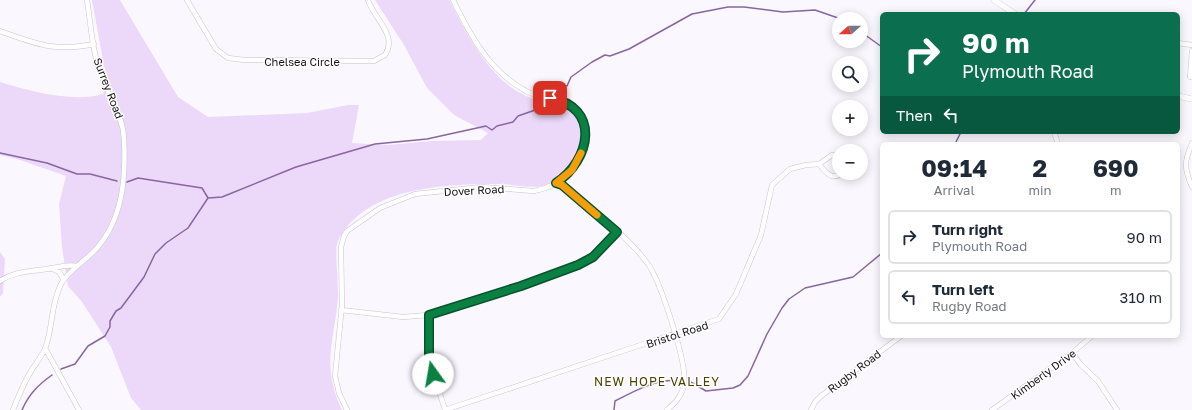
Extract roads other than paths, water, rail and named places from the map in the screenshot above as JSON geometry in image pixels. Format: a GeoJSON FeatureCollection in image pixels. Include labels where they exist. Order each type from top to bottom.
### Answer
{"type":"FeatureCollection","features":[{"type":"Feature","properties":{"kind":"main road"},"geometry":{"type":"LineString","coordinates":[[994,0],[1012,12]]}},
{"type":"Feature","properties":{"kind":"main road"},"geometry":{"type":"LineString","coordinates":[[1180,96],[1192,99]]}},
{"type":"Feature","properties":{"kind":"street","name":"Surrey Road"},"geometry":{"type":"LineString","coordinates":[[13,410],[30,373],[45,348],[56,296],[64,280],[76,266],[97,247],[111,228],[120,201],[123,175],[124,140],[122,123],[100,74],[87,0]]}},
{"type":"Feature","properties":{"kind":"street","name":"Chelsea Circle"},"geometry":{"type":"LineString","coordinates":[[187,0],[216,49],[228,58],[244,60],[374,61],[382,58],[387,52],[390,44],[389,36],[368,0]]}},
{"type":"Feature","properties":{"kind":"street","name":"Dover Road"},"geometry":{"type":"LineString","coordinates":[[346,410],[335,376],[341,310],[342,241],[347,231],[373,212],[415,194],[482,187],[534,191],[556,183],[572,170],[579,158],[586,130],[580,114],[564,102],[530,93],[506,77],[477,45],[453,0]]}},
{"type":"Feature","properties":{"kind":"street"},"geometry":{"type":"LineString","coordinates":[[0,31],[53,48],[74,48],[94,44]]}},
{"type":"Feature","properties":{"kind":"street"},"geometry":{"type":"LineString","coordinates":[[1180,42],[1192,45]]}},
{"type":"Feature","properties":{"kind":"street"},"geometry":{"type":"LineString","coordinates":[[1190,77],[1192,51]]}},
{"type":"Feature","properties":{"kind":"street"},"geometry":{"type":"LineString","coordinates":[[1192,143],[1186,156],[1185,165],[1192,187]]}},
{"type":"Feature","properties":{"kind":"street","name":"Bristol Road"},"geometry":{"type":"LineString","coordinates":[[445,410],[719,320],[736,294],[760,235],[772,185],[790,169],[806,165],[819,164],[832,155]]}},
{"type":"Feature","properties":{"kind":"street"},"geometry":{"type":"LineString","coordinates":[[819,164],[832,176]]}},
{"type":"Feature","properties":{"kind":"street"},"geometry":{"type":"LineString","coordinates":[[556,183],[562,185],[617,232],[632,246],[651,270],[681,354],[685,379],[680,397],[667,410]]}},
{"type":"Feature","properties":{"kind":"street"},"geometry":{"type":"LineString","coordinates":[[341,310],[403,317],[429,315],[521,286],[578,265],[593,257],[617,232]]}},
{"type":"Feature","properties":{"kind":"street"},"geometry":{"type":"LineString","coordinates":[[0,281],[11,274],[21,272],[66,265],[76,266]]}},
{"type":"Feature","properties":{"kind":"street"},"geometry":{"type":"LineString","coordinates":[[51,268],[60,272],[64,280]]}},
{"type":"Feature","properties":{"kind":"street"},"geometry":{"type":"LineString","coordinates":[[429,315],[430,362],[445,410]]}},
{"type":"Feature","properties":{"kind":"street","name":"Rugby Road"},"geometry":{"type":"LineString","coordinates":[[811,410],[815,402],[826,392],[898,338]]}},
{"type":"Feature","properties":{"kind":"street","name":"Kimberly Drive"},"geometry":{"type":"LineString","coordinates":[[992,410],[1072,353],[1090,338]]}},
{"type":"Feature","properties":{"kind":"street"},"geometry":{"type":"LineString","coordinates":[[45,348],[79,410]]}},
{"type":"Feature","properties":{"kind":"street"},"geometry":{"type":"LineString","coordinates":[[1072,353],[1098,381],[1117,410]]}},
{"type":"Feature","properties":{"kind":"waterway"},"geometry":{"type":"LineString","coordinates":[[1026,12],[1035,0]]}},
{"type":"Feature","properties":{"kind":"waterway"},"geometry":{"type":"LineString","coordinates":[[547,94],[551,85],[567,86],[571,77],[592,62],[605,55],[610,56],[629,49],[692,14],[728,7],[744,7],[783,12],[815,10],[832,16]]}},
{"type":"Feature","properties":{"kind":"waterway"},"geometry":{"type":"LineString","coordinates":[[868,37],[880,46]]}},
{"type":"Feature","properties":{"kind":"waterway"},"geometry":{"type":"LineString","coordinates":[[208,198],[222,197],[296,167],[375,144],[427,139],[486,126],[492,130],[497,126],[513,122],[518,116],[541,108],[544,100]]}},
{"type":"Feature","properties":{"kind":"waterway"},"geometry":{"type":"LineString","coordinates":[[956,142],[960,134]]}},
{"type":"Feature","properties":{"kind":"waterway"},"geometry":{"type":"LineString","coordinates":[[0,153],[47,163],[77,174],[90,174],[117,181]]}},
{"type":"Feature","properties":{"kind":"waterway"},"geometry":{"type":"LineString","coordinates":[[127,182],[138,178],[202,188],[208,198]]}},
{"type":"Feature","properties":{"kind":"waterway"},"geometry":{"type":"LineString","coordinates":[[61,369],[75,364],[88,346],[105,336],[110,327],[110,321],[116,311],[121,308],[144,277],[155,254],[166,243],[188,228],[208,198]]}},
{"type":"Feature","properties":{"kind":"waterway"},"geometry":{"type":"LineString","coordinates":[[689,381],[706,391],[733,388],[740,385],[748,376],[767,334],[789,299],[805,288],[853,277],[880,255]]}},
{"type":"Feature","properties":{"kind":"waterway"},"geometry":{"type":"LineString","coordinates":[[22,410],[34,390],[52,375]]}},
{"type":"Feature","properties":{"kind":"waterway"},"geometry":{"type":"LineString","coordinates":[[614,410],[615,401],[637,390],[662,382],[678,381]]}},
{"type":"Feature","properties":{"kind":"district","name":"NEW HOPE VALLEY"},"geometry":{"type":"Point","coordinates":[657,381]}}]}
